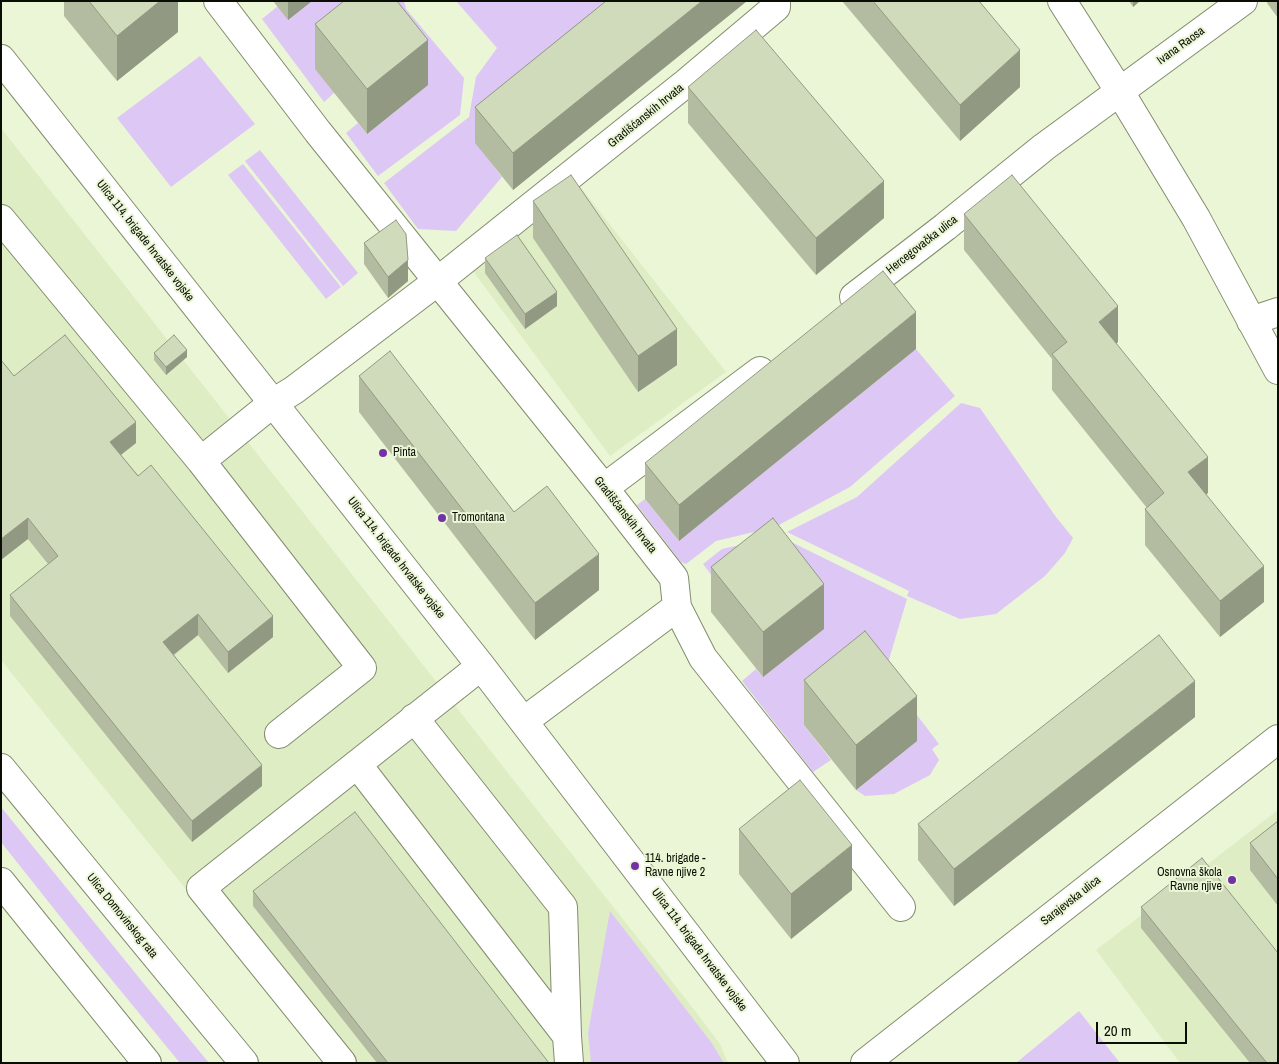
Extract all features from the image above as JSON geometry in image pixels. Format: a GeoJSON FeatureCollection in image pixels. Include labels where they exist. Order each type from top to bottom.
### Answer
{"type":"FeatureCollection","features":[{"type":"Feature","properties":{"kind":"street","name":"Gradišćanskih hrvata"},"geometry":{"type":"LineString","coordinates":[[218,1],[318,132],[674,578],[677,607]]}},
{"type":"Feature","properties":{"kind":"street","name":"Gradišćanskih hrvata"},"geometry":{"type":"LineString","coordinates":[[201,461],[273,403],[294,390],[438,281],[686,83],[776,7],[776,1]]}},
{"type":"Feature","properties":{"kind":"street"},"geometry":{"type":"LineString","coordinates":[[1062,1],[1120,92],[1196,218],[1278,370]]}},
{"type":"Feature","properties":{"kind":"street","name":"Ivana Raosa"},"geometry":{"type":"LineString","coordinates":[[1120,92],[1243,1]]}},
{"type":"Feature","properties":{"kind":"street","name":"Ulica 114. brigade hrvatske vojske"},"geometry":{"type":"LineString","coordinates":[[1,59],[524,721],[785,1063]]}},
{"type":"Feature","properties":{"kind":"street","name":"Hercegovačka ulica"},"geometry":{"type":"LineString","coordinates":[[837,311],[1044,147],[1120,92]]}},
{"type":"Feature","properties":{"kind":"street"},"geometry":{"type":"LineString","coordinates":[[1,219],[201,461],[362,668],[279,734]]}},
{"type":"Feature","properties":{"kind":"street"},"geometry":{"type":"LineString","coordinates":[[1251,321],[1278,312]]}},
{"type":"Feature","properties":{"kind":"street"},"geometry":{"type":"LineString","coordinates":[[604,488],[783,353]]}},
{"type":"Feature","properties":{"kind":"street"},"geometry":{"type":"LineString","coordinates":[[524,721],[677,607],[703,658],[901,907]]}},
{"type":"Feature","properties":{"kind":"street"},"geometry":{"type":"LineString","coordinates":[[342,1063],[201,888],[481,666]]}},
{"type":"Feature","properties":{"kind":"street"},"geometry":{"type":"LineString","coordinates":[[414,718],[563,908],[569,1063]]}},
{"type":"Feature","properties":{"kind":"street","name":"Sarajevska ulica"},"geometry":{"type":"LineString","coordinates":[[865,1063],[1278,739]]}},
{"type":"Feature","properties":{"kind":"street"},"geometry":{"type":"LineString","coordinates":[[357,764],[567,1036]]}},
{"type":"Feature","properties":{"kind":"street","name":"Ulica Domovinskog rata"},"geometry":{"type":"LineString","coordinates":[[1,768],[244,1063]]}},
{"type":"Feature","properties":{"kind":"street"},"geometry":{"type":"LineString","coordinates":[[1,882],[147,1063]]}},
{"type":"Feature","properties":{"kind":"shaded area"},"geometry":{"type":"Polygon","coordinates":[[[311,1],[404,1],[406,9],[464,78],[460,115],[378,176],[346,133],[358,123],[367,134],[428,85],[334,93],[324,102],[262,19],[278,6],[311,1]]]}},
{"type":"Feature","properties":{"kind":"shaded area"},"geometry":{"type":"Polygon","coordinates":[[[456,1],[651,1],[476,143],[502,177],[456,231],[418,229],[384,183],[469,117],[476,77],[497,48],[456,1]]]}},
{"type":"Feature","properties":{"kind":"shaded area"},"geometry":{"type":"Polygon","coordinates":[[[200,56],[255,124],[171,187],[117,118],[200,56]]]}},
{"type":"Feature","properties":{"kind":"shaded area"},"geometry":{"type":"Polygon","coordinates":[[[1,128],[692,1007],[720,1044],[728,1063],[326,1063],[1,660],[1,128]]]}},
{"type":"Feature","properties":{"kind":"shaded area"},"geometry":{"type":"Polygon","coordinates":[[[260,150],[358,273],[343,286],[245,161],[260,150]]]}},
{"type":"Feature","properties":{"kind":"shaded area"},"geometry":{"type":"Polygon","coordinates":[[[243,164],[341,287],[326,299],[228,175],[243,164]]]}},
{"type":"Feature","properties":{"kind":"shaded area"},"geometry":{"type":"Polygon","coordinates":[[[578,184],[726,372],[610,456],[470,267],[578,184]]]}},
{"type":"Feature","properties":{"kind":"shaded area"},"geometry":{"type":"Polygon","coordinates":[[[916,349],[955,396],[850,487],[775,527],[716,541],[686,564],[681,562],[637,505],[645,499],[679,541],[916,349]]]}},
{"type":"Feature","properties":{"kind":"shaded area"},"geometry":{"type":"Polygon","coordinates":[[[961,403],[980,408],[1056,517],[1073,538],[1065,553],[1045,576],[996,614],[960,619],[907,596],[909,591],[787,532],[857,497],[961,403]]]}},
{"type":"Feature","properties":{"kind":"shaded area"},"geometry":{"type":"Polygon","coordinates":[[[779,536],[907,599],[885,673],[939,744],[932,749],[939,760],[930,775],[894,794],[865,796],[856,790],[917,741],[804,725],[831,760],[813,772],[742,681],[756,669],[763,677],[824,629],[729,598],[703,564],[722,549],[779,536]]]}},
{"type":"Feature","properties":{"kind":"shaded area"},"geometry":{"type":"Polygon","coordinates":[[[1,807],[209,1063],[180,1063],[70,929],[1,842],[1,807]]]}},
{"type":"Feature","properties":{"kind":"shaded area","name":"Osnovna škola Ravne njive"},"geometry":{"type":"Polygon","coordinates":[[[1278,810],[1278,1063],[1180,1063],[1096,950],[1278,810]]]}},
{"type":"Feature","properties":{"kind":"shaded area"},"geometry":{"type":"Polygon","coordinates":[[[610,911],[711,1042],[724,1063],[591,1063],[588,1033],[610,911]]]}},
{"type":"Feature","properties":{"kind":"shaded area"},"geometry":{"type":"Polygon","coordinates":[[[1079,1011],[1120,1063],[1016,1063],[1079,1011]]]}},
{"type":"Feature","properties":{"kind":"building"},"geometry":{"type":"Polygon","coordinates":[[[89,1],[160,1],[117,36],[89,1]]]}},
{"type":"Feature","properties":{"kind":"building"},"geometry":{"type":"Polygon","coordinates":[[[344,1],[397,1],[428,40],[367,89],[315,24],[344,1]]]}},
{"type":"Feature","properties":{"kind":"building"},"geometry":{"type":"Polygon","coordinates":[[[606,1],[702,1],[513,153],[475,107],[606,1]]]}},
{"type":"Feature","properties":{"kind":"building"},"geometry":{"type":"Polygon","coordinates":[[[873,1],[979,1],[1020,50],[960,105],[873,1]]]}},
{"type":"Feature","properties":{"kind":"building"},"geometry":{"type":"Polygon","coordinates":[[[756,30],[884,181],[816,238],[688,87],[756,30]]]}},
{"type":"Feature","properties":{"kind":"building"},"geometry":{"type":"Polygon","coordinates":[[[571,175],[677,329],[638,356],[533,201],[571,175]]]}},
{"type":"Feature","properties":{"kind":"building"},"geometry":{"type":"Polygon","coordinates":[[[1012,175],[1118,306],[1099,322],[1208,457],[1188,472],[1264,566],[1220,601],[1145,509],[1164,493],[1052,354],[1067,342],[964,214],[1012,175]]]}},
{"type":"Feature","properties":{"kind":"building"},"geometry":{"type":"Polygon","coordinates":[[[396,220],[406,234],[408,260],[388,277],[364,243],[396,220]]]}},
{"type":"Feature","properties":{"kind":"building"},"geometry":{"type":"Polygon","coordinates":[[[517,235],[557,292],[525,314],[485,258],[517,235]]]}},
{"type":"Feature","properties":{"kind":"building"},"geometry":{"type":"Polygon","coordinates":[[[883,271],[916,312],[679,505],[645,463],[883,271]]]}},
{"type":"Feature","properties":{"kind":"building"},"geometry":{"type":"Polygon","coordinates":[[[65,335],[136,422],[110,442],[138,476],[151,465],[273,616],[228,652],[198,614],[163,642],[262,765],[192,821],[10,595],[58,556],[28,518],[1,539],[1,360],[14,376],[65,335]]]}},
{"type":"Feature","properties":{"kind":"building"},"geometry":{"type":"Polygon","coordinates":[[[174,335],[187,350],[166,367],[154,353],[174,335]]]}},
{"type":"Feature","properties":{"kind":"building"},"geometry":{"type":"Polygon","coordinates":[[[390,351],[514,512],[547,486],[599,554],[535,603],[359,376],[390,351]]]}},
{"type":"Feature","properties":{"kind":"building"},"geometry":{"type":"Polygon","coordinates":[[[773,518],[824,584],[763,632],[711,567],[773,518]]]}},
{"type":"Feature","properties":{"kind":"building"},"geometry":{"type":"Polygon","coordinates":[[[865,631],[917,696],[856,745],[804,680],[865,631]]]}},
{"type":"Feature","properties":{"kind":"building"},"geometry":{"type":"Polygon","coordinates":[[[1159,635],[1195,681],[954,869],[918,824],[1159,635]]]}},
{"type":"Feature","properties":{"kind":"building"},"geometry":{"type":"Polygon","coordinates":[[[800,780],[852,845],[791,894],[739,829],[800,780]]]}},
{"type":"Feature","properties":{"kind":"building"},"geometry":{"type":"Polygon","coordinates":[[[355,812],[549,1063],[388,1063],[253,891],[355,812]]]}},
{"type":"Feature","properties":{"kind":"building"},"geometry":{"type":"Polygon","coordinates":[[[1278,821],[1278,879],[1250,843],[1278,821]]]}},
{"type":"Feature","properties":{"kind":"building"},"geometry":{"type":"Polygon","coordinates":[[[1202,858],[1278,953],[1278,1063],[1267,1063],[1141,907],[1202,858]]]}},
{"type":"Feature","properties":{"kind":"place","name":"Pinta"},"geometry":{"type":"Point","coordinates":[383,453]}},
{"type":"Feature","properties":{"kind":"place","name":"Tromontana"},"geometry":{"type":"Point","coordinates":[442,518]}},
{"type":"Feature","properties":{"kind":"place","name":"114. brigade - Ravne njive 2"},"geometry":{"type":"Point","coordinates":[635,866]}},
{"type":"Feature","properties":{"kind":"place","name":"Osnovna škola Ravne njive"},"geometry":{"type":"Point","coordinates":[1232,880]}}]}
